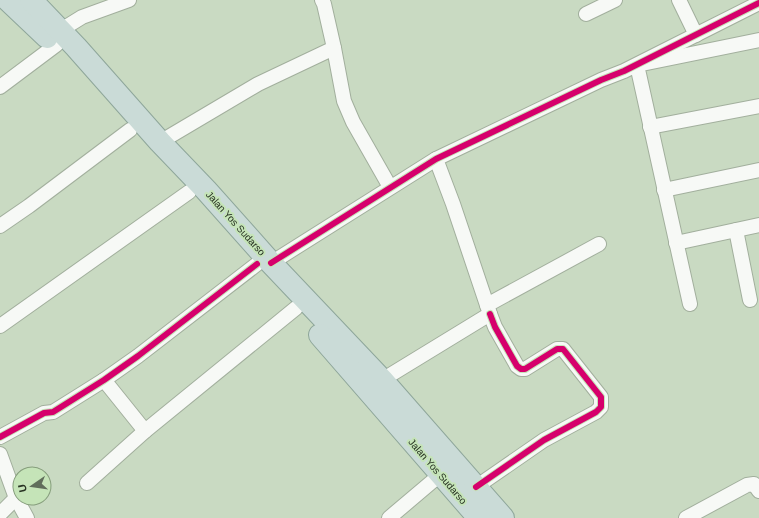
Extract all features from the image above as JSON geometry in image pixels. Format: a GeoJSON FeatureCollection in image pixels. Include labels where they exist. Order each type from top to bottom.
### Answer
{"type":"FeatureCollection","features":[{"type":"Feature","properties":{"kind":"highway","name":"Jalan Yos Sudarso"},"geometry":{"type":"LineString","coordinates":[[8,0],[59,37],[206,190],[264,263],[296,308],[479,518]]}},
{"type":"Feature","properties":{"kind":"highway","name":"Jalan Yos Sudarso"},"geometry":{"type":"LineString","coordinates":[[31,0],[130,130],[189,192],[264,263],[382,380],[503,518]]}},
{"type":"Feature","properties":{"kind":"street"},"geometry":{"type":"LineString","coordinates":[[0,87],[82,17],[129,0]]}},
{"type":"Feature","properties":{"kind":"street"},"geometry":{"type":"LineString","coordinates":[[586,14],[615,0]]}},
{"type":"Feature","properties":{"kind":"street"},"geometry":{"type":"LineString","coordinates":[[679,0],[696,35]]}},
{"type":"Feature","properties":{"kind":"street"},"geometry":{"type":"LineString","coordinates":[[326,1],[344,100],[352,122],[390,188]]}},
{"type":"Feature","properties":{"kind":"street"},"geometry":{"type":"LineString","coordinates":[[0,437],[44,413],[53,412],[104,380],[264,263],[436,159],[601,80],[637,65],[696,35],[751,4]]}},
{"type":"Feature","properties":{"kind":"street"},"geometry":{"type":"LineString","coordinates":[[637,65],[759,40]]}},
{"type":"Feature","properties":{"kind":"street"},"geometry":{"type":"LineString","coordinates":[[160,142],[258,84],[334,48]]}},
{"type":"Feature","properties":{"kind":"street"},"geometry":{"type":"LineString","coordinates":[[637,65],[690,304]]}},
{"type":"Feature","properties":{"kind":"street"},"geometry":{"type":"LineString","coordinates":[[650,127],[759,106]]}},
{"type":"Feature","properties":{"kind":"street"},"geometry":{"type":"LineString","coordinates":[[0,226],[130,130]]}},
{"type":"Feature","properties":{"kind":"street"},"geometry":{"type":"LineString","coordinates":[[436,159],[453,204],[488,310],[495,327],[517,366],[521,369],[525,369],[557,349],[563,349],[601,397],[601,407],[596,412],[544,440],[476,487]]}},
{"type":"Feature","properties":{"kind":"street"},"geometry":{"type":"LineString","coordinates":[[664,190],[759,170]]}},
{"type":"Feature","properties":{"kind":"street"},"geometry":{"type":"LineString","coordinates":[[0,326],[189,192]]}},
{"type":"Feature","properties":{"kind":"street"},"geometry":{"type":"LineString","coordinates":[[676,243],[759,225]]}},
{"type":"Feature","properties":{"kind":"street"},"geometry":{"type":"LineString","coordinates":[[736,230],[750,300]]}},
{"type":"Feature","properties":{"kind":"street"},"geometry":{"type":"LineString","coordinates":[[382,380],[488,310],[599,244]]}},
{"type":"Feature","properties":{"kind":"street"},"geometry":{"type":"LineString","coordinates":[[87,483],[145,431],[296,308]]}},
{"type":"Feature","properties":{"kind":"street"},"geometry":{"type":"LineString","coordinates":[[104,380],[145,431]]}},
{"type":"Feature","properties":{"kind":"street"},"geometry":{"type":"LineString","coordinates":[[0,454],[12,487]]}},
{"type":"Feature","properties":{"kind":"street"},"geometry":{"type":"LineString","coordinates":[[389,518],[441,474]]}},
{"type":"Feature","properties":{"kind":"street"},"geometry":{"type":"LineString","coordinates":[[686,518],[747,485],[754,484],[759,491]]}},
{"type":"Feature","properties":{"kind":"street"},"geometry":{"type":"LineString","coordinates":[[0,514],[12,502]]}},
{"type":"Feature","properties":{"kind":"street"},"geometry":{"type":"LineString","coordinates":[[20,506],[27,518]]}},
{"type":"Feature","properties":{"kind":"cycle path"},"geometry":{"type":"LineString","coordinates":[[271,263],[436,159],[601,80],[624,71],[759,3]]}},
{"type":"Feature","properties":{"kind":"cycle path"},"geometry":{"type":"LineString","coordinates":[[0,437],[44,413],[53,412],[104,380],[138,356],[257,264]]}},
{"type":"Feature","properties":{"kind":"cycle path"},"geometry":{"type":"LineString","coordinates":[[476,487],[544,440],[596,412],[601,407],[601,397],[563,349],[557,349],[525,369],[521,369],[517,366],[495,327],[490,314]]}}]}
